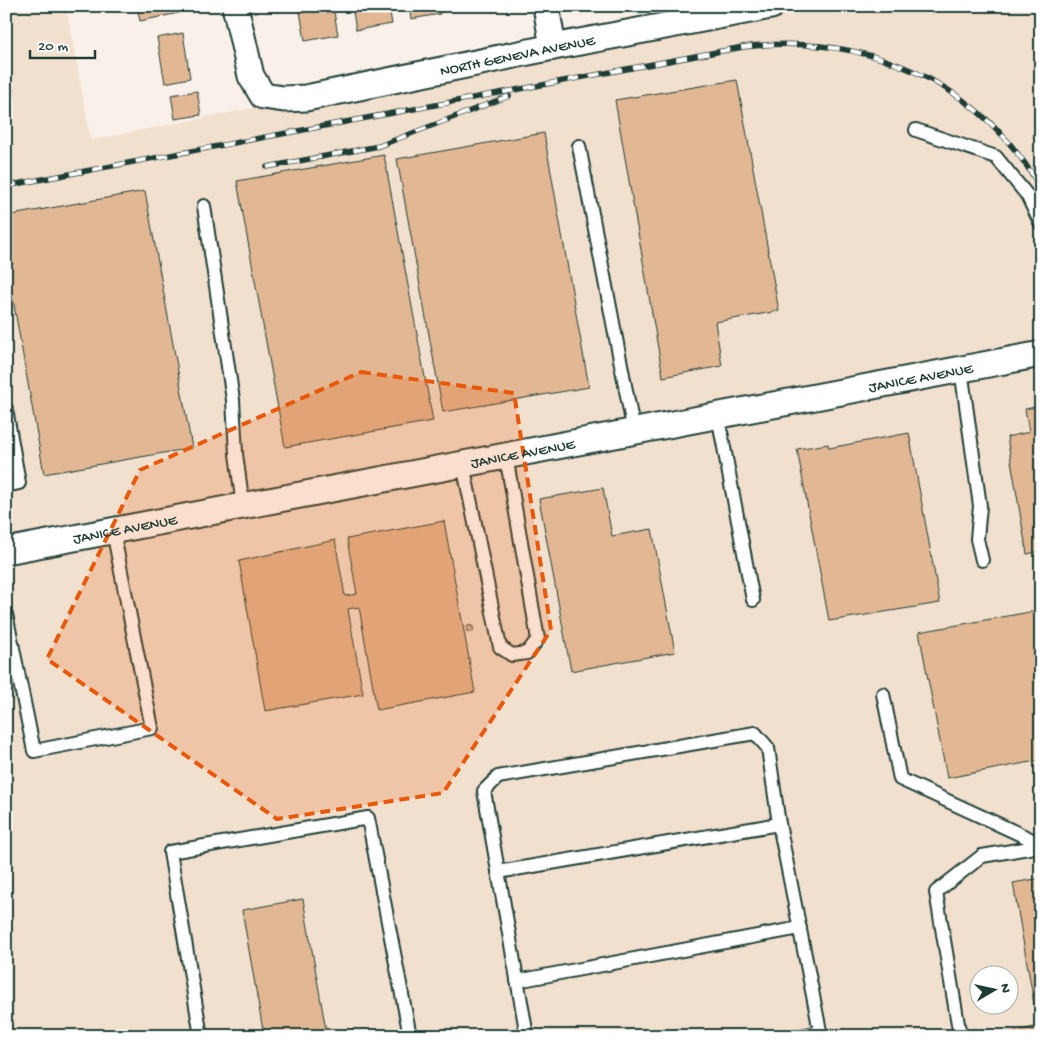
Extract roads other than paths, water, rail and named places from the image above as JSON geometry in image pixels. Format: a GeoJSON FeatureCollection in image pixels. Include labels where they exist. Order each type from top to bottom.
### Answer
{"type":"FeatureCollection","features":[{"type":"Feature","properties":{"kind":"street","name":"NORTH GENEVA AVENUE"},"geometry":{"type":"LineString","coordinates":[[235,6],[251,76],[263,96],[284,99],[306,98],[553,47],[770,6]]}},
{"type":"Feature","properties":{"kind":"street"},"geometry":{"type":"LineString","coordinates":[[546,6],[553,47]]}},
{"type":"Feature","properties":{"kind":"street","name":"JANICE AVENUE"},"geometry":{"type":"LineString","coordinates":[[6,551],[1041,354]]}},
{"type":"Feature","properties":{"kind":"lane"},"geometry":{"type":"LineString","coordinates":[[916,130],[996,157],[1027,195],[1041,224]]}},
{"type":"Feature","properties":{"kind":"lane"},"geometry":{"type":"LineString","coordinates":[[579,146],[634,432]]}},
{"type":"Feature","properties":{"kind":"lane"},"geometry":{"type":"LineString","coordinates":[[204,206],[233,400],[236,454],[243,506]]}},
{"type":"Feature","properties":{"kind":"lane"},"geometry":{"type":"LineString","coordinates":[[961,369],[980,506],[977,539],[982,560]]}},
{"type":"Feature","properties":{"kind":"lane"},"geometry":{"type":"LineString","coordinates":[[6,409],[19,483],[6,486]]}},
{"type":"Feature","properties":{"kind":"lane"},"geometry":{"type":"LineString","coordinates":[[718,416],[753,600]]}},
{"type":"Feature","properties":{"kind":"lane"},"geometry":{"type":"LineString","coordinates":[[463,464],[500,647],[512,655],[527,653],[538,639],[506,456]]}},
{"type":"Feature","properties":{"kind":"lane"},"geometry":{"type":"LineString","coordinates":[[6,614],[34,752],[152,728],[113,531]]}},
{"type":"Feature","properties":{"kind":"lane"},"geometry":{"type":"LineString","coordinates":[[883,694],[900,779],[1041,845]]}},
{"type":"Feature","properties":{"kind":"lane"},"geometry":{"type":"LineString","coordinates":[[526,1036],[484,790],[498,777],[755,733],[768,748],[780,824],[820,1034],[800,1036]]}},
{"type":"Feature","properties":{"kind":"lane"},"geometry":{"type":"LineString","coordinates":[[201,1036],[170,852],[368,818],[410,1036]]}},
{"type":"Feature","properties":{"kind":"lane"},"geometry":{"type":"LineString","coordinates":[[498,872],[780,824]]}},
{"type":"Feature","properties":{"kind":"lane"},"geometry":{"type":"LineString","coordinates":[[960,1036],[936,892],[982,856],[1041,845]]}},
{"type":"Feature","properties":{"kind":"lane"},"geometry":{"type":"LineString","coordinates":[[517,981],[800,928]]}},
{"type":"Feature","properties":{"kind":"railway"},"geometry":{"type":"LineString","coordinates":[[6,186],[743,47],[788,44],[832,48],[874,57],[914,72],[952,92],[986,119],[1016,151],[1041,189]]}},
{"type":"Feature","properties":{"kind":"railway"},"geometry":{"type":"LineString","coordinates":[[267,167],[379,146],[509,96]]}}]}
